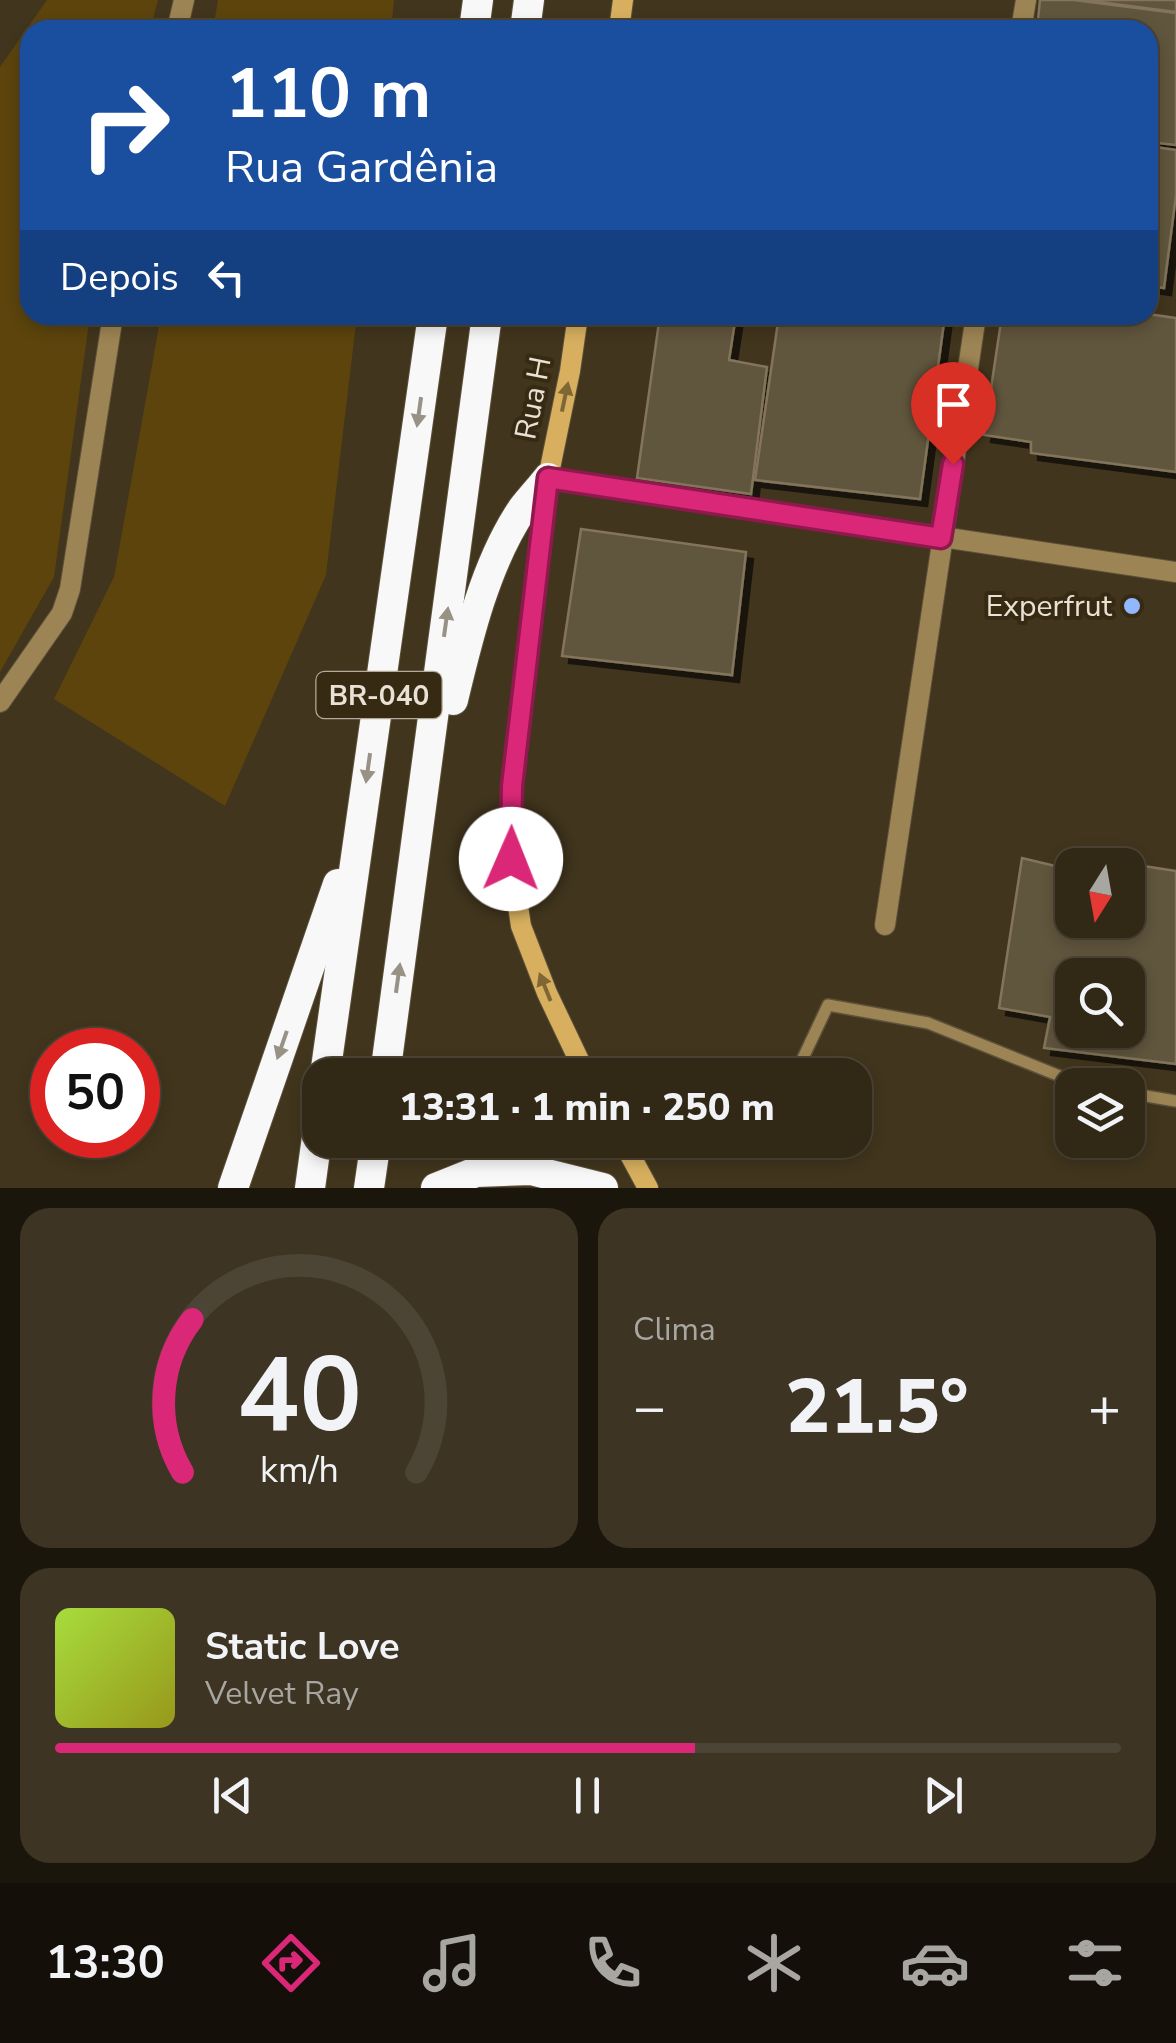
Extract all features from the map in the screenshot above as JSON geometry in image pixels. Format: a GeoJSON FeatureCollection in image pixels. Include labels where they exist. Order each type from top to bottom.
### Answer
{"type":"FeatureCollection","features":[{"type":"Feature","properties":{"kind":"highway","name":"BR-040"},"geometry":{"type":"LineString","coordinates":[[328,1058],[432,325]]}},
{"type":"Feature","properties":{"kind":"highway","name":"BR-040"},"geometry":{"type":"LineString","coordinates":[[387,1058],[486,325]]}},
{"type":"Feature","properties":{"kind":"highway"},"geometry":{"type":"LineString","coordinates":[[419,824],[480,599],[522,510],[548,478]]}},
{"type":"Feature","properties":{"kind":"highway"},"geometry":{"type":"LineString","coordinates":[[233,1188],[360,820]]}},
{"type":"Feature","properties":{"kind":"highway"},"geometry":{"type":"LineString","coordinates":[[310,1188],[314,1158]]}},
{"type":"Feature","properties":{"kind":"highway"},"geometry":{"type":"LineString","coordinates":[[369,1188],[373,1158]]}},
{"type":"Feature","properties":{"kind":"highway"},"geometry":{"type":"LineString","coordinates":[[436,1188],[476,1172],[531,1170],[604,1188]]}},
{"type":"Feature","properties":{"kind":"main road","name":"Rua H"},"geometry":{"type":"LineString","coordinates":[[577,325],[548,478],[512,786],[511,859],[521,926],[547,994],[578,1058]]}},
{"type":"Feature","properties":{"kind":"main road"},"geometry":{"type":"LineString","coordinates":[[632,1158],[648,1188]]}},
{"type":"Feature","properties":{"kind":"street"},"geometry":{"type":"LineString","coordinates":[[0,702],[62,613],[70,589],[112,325]]}},
{"type":"Feature","properties":{"kind":"street"},"geometry":{"type":"LineString","coordinates":[[885,925],[974,325]]}},
{"type":"Feature","properties":{"kind":"street"},"geometry":{"type":"LineString","coordinates":[[548,478],[1176,572]]}},
{"type":"Feature","properties":{"kind":"lane"},"geometry":{"type":"LineString","coordinates":[[802,1058],[828,1005],[928,1022],[1055,1074]]}},
{"type":"Feature","properties":{"kind":"lane"},"geometry":{"type":"LineString","coordinates":[[1145,1096],[1176,1101]]}},
{"type":"Feature","properties":{"kind":"shaded area"},"geometry":{"type":"Polygon","coordinates":[[[47,0],[158,0],[153,20],[33,20],[47,0]]]}},
{"type":"Feature","properties":{"kind":"shaded area"},"geometry":{"type":"Polygon","coordinates":[[[218,0],[394,0],[392,20],[215,20],[218,0]]]}},
{"type":"Feature","properties":{"kind":"shaded area"},"geometry":{"type":"Polygon","coordinates":[[[20,38],[20,325],[89,325],[54,577],[0,672],[0,67],[20,38]]]}},
{"type":"Feature","properties":{"kind":"shaded area"},"geometry":{"type":"Polygon","coordinates":[[[159,325],[356,325],[326,575],[225,806],[54,699],[114,577],[159,325]]]}},
{"type":"Feature","properties":{"kind":"building"},"geometry":{"type":"Polygon","coordinates":[[[1040,0],[1074,0],[1176,13],[1176,145],[1158,143],[1158,20],[1038,20],[1040,0]]]}},
{"type":"Feature","properties":{"kind":"building"},"geometry":{"type":"Polygon","coordinates":[[[1083,0],[1176,0],[1176,12],[1083,0]]]}},
{"type":"Feature","properties":{"kind":"building"},"geometry":{"type":"Polygon","coordinates":[[[1158,147],[1176,150],[1176,195],[1164,288],[1158,287],[1158,147]]]}},
{"type":"Feature","properties":{"kind":"building"},"geometry":{"type":"Polygon","coordinates":[[[1158,315],[1176,318],[1176,472],[1031,453],[1031,442],[984,435],[1000,325],[1158,325],[1158,315]]]}},
{"type":"Feature","properties":{"kind":"building"},"geometry":{"type":"Polygon","coordinates":[[[659,325],[734,325],[729,360],[767,367],[751,494],[637,478],[659,325]]]}},
{"type":"Feature","properties":{"kind":"building"},"geometry":{"type":"Polygon","coordinates":[[[778,325],[944,325],[920,499],[755,480],[778,325]]]}},
{"type":"Feature","properties":{"kind":"building"},"geometry":{"type":"Polygon","coordinates":[[[581,529],[746,552],[732,675],[562,656],[581,529]]]}},
{"type":"Feature","properties":{"kind":"building"},"geometry":{"type":"Polygon","coordinates":[[[1022,858],[1055,866],[1055,938],[1145,938],[1145,866],[1176,871],[1176,1064],[1044,1048],[1050,1017],[999,1008],[1022,858]]]}},
{"type":"Feature","properties":{"kind":"place","name":"Experfrut"},"geometry":{"type":"Point","coordinates":[1132,606]}},
{"type":"Feature","properties":{"kind":"route"},"geometry":{"type":"LineString","coordinates":[[511,859],[512,786],[548,478],[941,538],[953,464]]}}]}
